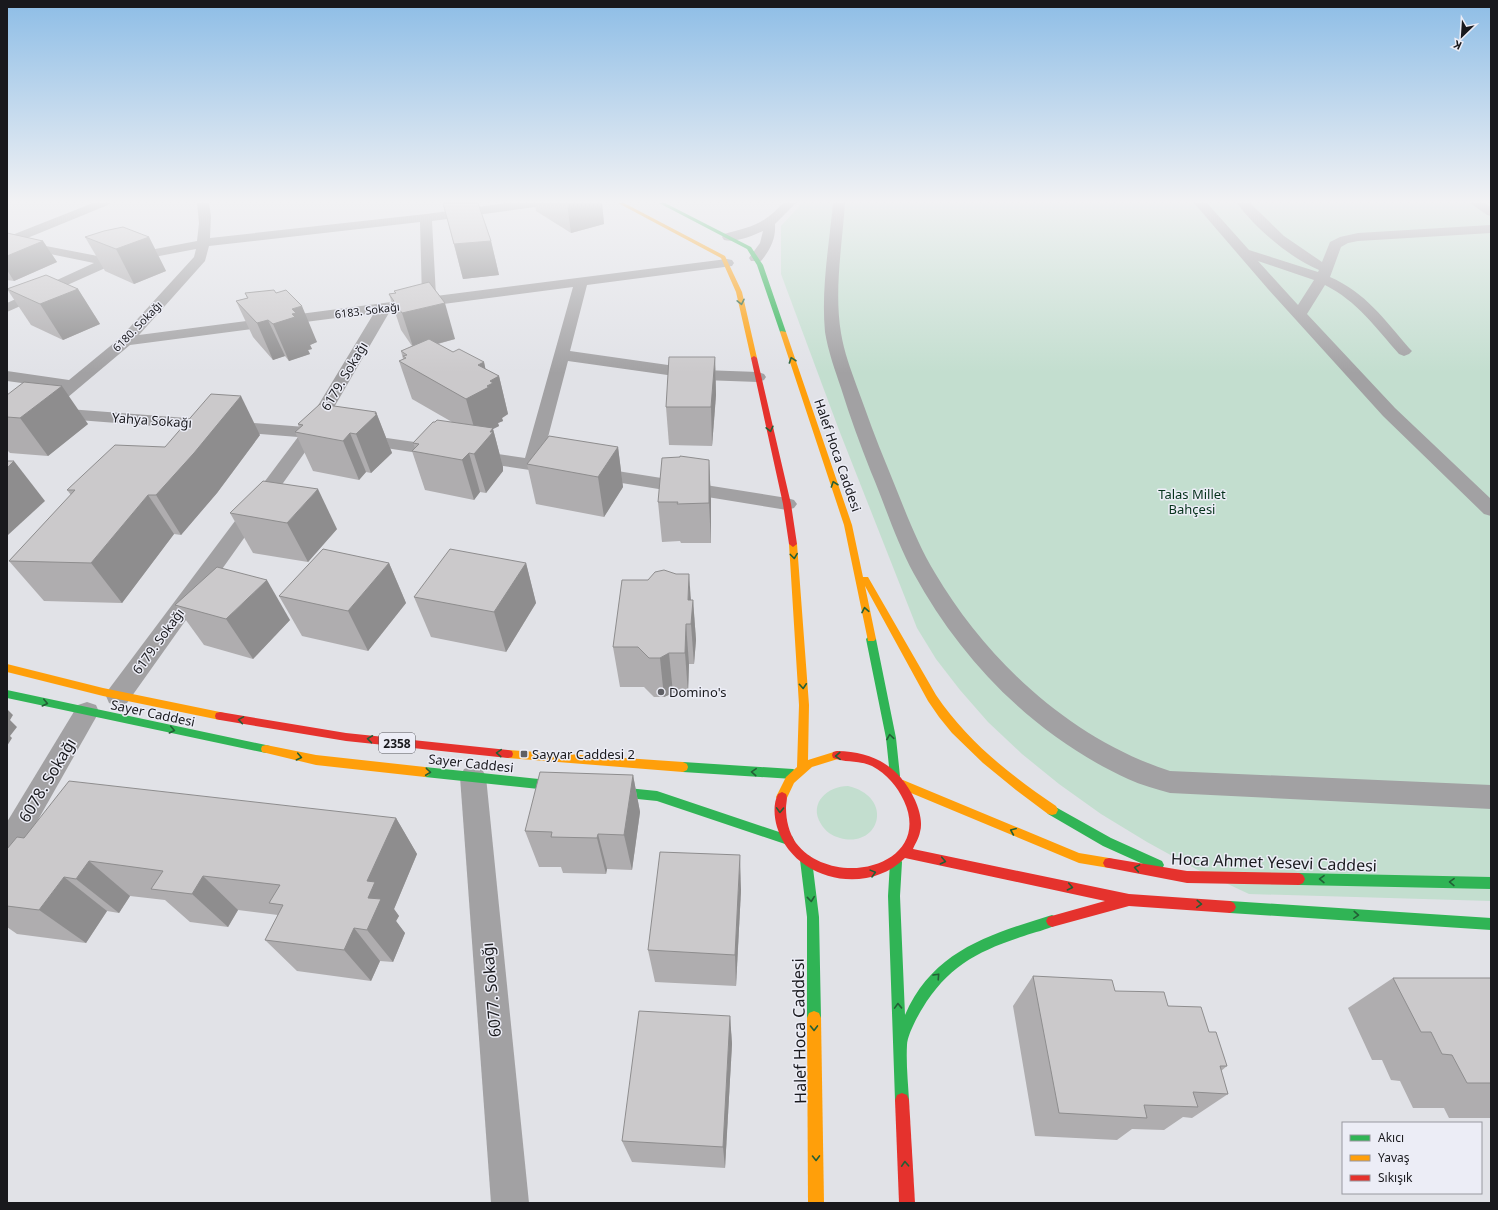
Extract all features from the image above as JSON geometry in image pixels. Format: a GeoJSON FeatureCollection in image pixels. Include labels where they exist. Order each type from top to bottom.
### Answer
{"type":"FeatureCollection","features":[{"type":"Feature","properties":{"kind":"main road"},"geometry":{"type":"LineString","coordinates":[[725,259],[739,292],[787,504],[794,562],[804,705],[802,767]]}},
{"type":"Feature","properties":{"kind":"main road","name":"Halef Hoca Caddesi"},"geometry":{"type":"LineString","coordinates":[[757,259],[848,525],[890,738],[895,776]]}},
{"type":"Feature","properties":{"kind":"main road"},"geometry":{"type":"LineString","coordinates":[[855,560],[935,704],[957,730],[984,757],[1014,783],[1052,810],[1093,835],[1139,857],[1187,876]]}},
{"type":"Feature","properties":{"kind":"main road","name":"Sayer Caddesi"},"geometry":{"type":"LineString","coordinates":[[7,668],[118,696],[220,717],[307,731],[396,743],[489,752],[793,774]]}},
{"type":"Feature","properties":{"kind":"main road","name":"Sayer Caddesi"},"geometry":{"type":"LineString","coordinates":[[7,694],[316,760],[580,788]]}},
{"type":"Feature","properties":{"kind":"main road"},"geometry":{"type":"LineString","coordinates":[[849,755],[874,762],[895,776],[903,785],[912,802],[916,819],[911,842],[905,853],[896,862],[885,869],[859,876],[845,876],[817,868],[795,851],[782,829],[779,817],[779,805],[784,789],[793,774],[802,767],[824,757],[849,755]]}},
{"type":"Feature","properties":{"kind":"main road","name":"Hoca Ahmet Yesevi Caddesi"},"geometry":{"type":"LineString","coordinates":[[903,785],[1079,858],[1187,876],[1491,883]]}},
{"type":"Feature","properties":{"kind":"main road"},"geometry":{"type":"LineString","coordinates":[[595,790],[656,796],[788,840]]}},
{"type":"Feature","properties":{"kind":"main road"},"geometry":{"type":"LineString","coordinates":[[905,853],[1129,900],[1491,924]]}},
{"type":"Feature","properties":{"kind":"main road","name":"Halef Hoca Caddesi"},"geometry":{"type":"LineString","coordinates":[[806,860],[813,917],[816,1203]]}},
{"type":"Feature","properties":{"kind":"main road"},"geometry":{"type":"LineString","coordinates":[[896,862],[894,896],[899,1047],[907,1203]]}},
{"type":"Feature","properties":{"kind":"main road"},"geometry":{"type":"LineString","coordinates":[[899,1047],[908,1019],[922,995],[938,975],[957,959],[976,948],[1013,933],[1129,900]]}},
{"type":"Feature","properties":{"kind":"street"},"geometry":{"type":"LineString","coordinates":[[96,259],[108,262]]}},
{"type":"Feature","properties":{"kind":"street"},"geometry":{"type":"LineString","coordinates":[[7,308],[108,262],[121,259]]}},
{"type":"Feature","properties":{"kind":"street","name":"6180. Sokağı"},"geometry":{"type":"LineString","coordinates":[[7,439],[125,341],[199,259]]}},
{"type":"Feature","properties":{"kind":"street"},"geometry":{"type":"LineString","coordinates":[[427,259],[429,302]]}},
{"type":"Feature","properties":{"kind":"street"},"geometry":{"type":"LineString","coordinates":[[834,259],[831,288],[831,318],[836,350],[867,440],[913,550],[938,597],[976,649],[1016,690],[1040,711],[1088,746],[1139,772],[1170,782],[1491,797]]}},
{"type":"Feature","properties":{"kind":"street"},"geometry":{"type":"LineString","coordinates":[[1250,259],[1389,412],[1491,510]]}},
{"type":"Feature","properties":{"kind":"street"},"geometry":{"type":"LineString","coordinates":[[1268,259],[1324,274]]}},
{"type":"Feature","properties":{"kind":"street"},"geometry":{"type":"LineString","coordinates":[[1306,259],[1350,293],[1366,308],[1404,351]]}},
{"type":"Feature","properties":{"kind":"street"},"geometry":{"type":"LineString","coordinates":[[1299,314],[1324,274],[1330,259]]}},
{"type":"Feature","properties":{"kind":"street","name":"6183. Sokağı"},"geometry":{"type":"LineString","coordinates":[[125,341],[727,263]]}},
{"type":"Feature","properties":{"kind":"street"},"geometry":{"type":"LineString","coordinates":[[532,464],[581,282]]}},
{"type":"Feature","properties":{"kind":"street","name":"6179. Sokağı"},"geometry":{"type":"LineString","coordinates":[[118,696],[311,432],[385,307]]}},
{"type":"Feature","properties":{"kind":"street"},"geometry":{"type":"LineString","coordinates":[[562,355],[703,375],[758,377]]}},
{"type":"Feature","properties":{"kind":"street"},"geometry":{"type":"LineString","coordinates":[[7,376],[72,385]]}},
{"type":"Feature","properties":{"kind":"street","name":"Yahya Sokağı"},"geometry":{"type":"LineString","coordinates":[[39,412],[311,432],[575,470],[787,504]]}},
{"type":"Feature","properties":{"kind":"street","name":"6078. Sokağı"},"geometry":{"type":"LineString","coordinates":[[7,848],[87,712]]}},
{"type":"Feature","properties":{"kind":"street","name":"6077. Sokağı"},"geometry":{"type":"LineString","coordinates":[[473,777],[510,1203]]}},
{"type":"Feature","properties":{"kind":"green space","name":"Talas Millet Bahçesi"},"geometry":{"type":"Polygon","coordinates":[[[781,259],[1491,259],[1491,901],[1249,894],[1196,869],[1101,814],[1059,784],[1022,754],[988,722],[960,690],[936,659],[917,628],[839,430],[781,274],[781,259]]]}},
{"type":"Feature","properties":{"kind":"green space"},"geometry":{"type":"Polygon","coordinates":[[[848,786],[863,792],[872,800],[877,810],[877,820],[873,829],[865,836],[854,839],[840,838],[827,831],[821,824],[817,809],[822,797],[827,792],[848,786]]]}},
{"type":"Feature","properties":{"kind":"building"},"geometry":{"type":"Polygon","coordinates":[[[46,275],[78,289],[40,304],[7,289],[46,275]]]}},
{"type":"Feature","properties":{"kind":"building"},"geometry":{"type":"Polygon","coordinates":[[[429,282],[445,303],[402,313],[389,294],[396,293],[394,291],[429,282]]]}},
{"type":"Feature","properties":{"kind":"building"},"geometry":{"type":"Polygon","coordinates":[[[274,290],[276,293],[286,290],[302,306],[292,309],[296,313],[292,314],[295,317],[273,324],[268,320],[257,323],[236,301],[248,298],[245,293],[274,290]]]}},
{"type":"Feature","properties":{"kind":"building"},"geometry":{"type":"Polygon","coordinates":[[[429,339],[453,352],[459,349],[484,362],[478,365],[499,376],[490,381],[493,383],[487,386],[489,387],[466,399],[399,361],[406,358],[403,356],[407,355],[401,351],[429,339]]]}},
{"type":"Feature","properties":{"kind":"building"},"geometry":{"type":"Polygon","coordinates":[[[669,357],[715,357],[711,407],[666,407],[669,357]]]}},
{"type":"Feature","properties":{"kind":"building"},"geometry":{"type":"Polygon","coordinates":[[[24,382],[62,386],[20,418],[7,417],[7,395],[24,382]]]}},
{"type":"Feature","properties":{"kind":"building"},"geometry":{"type":"Polygon","coordinates":[[[211,394],[241,396],[194,453],[156,495],[148,495],[91,563],[9,561],[75,490],[67,490],[115,445],[165,447],[211,394]]]}},
{"type":"Feature","properties":{"kind":"building"},"geometry":{"type":"Polygon","coordinates":[[[320,404],[376,412],[375,414],[377,414],[356,434],[350,433],[343,441],[295,432],[303,425],[298,424],[320,404]]]}},
{"type":"Feature","properties":{"kind":"building"},"geometry":{"type":"Polygon","coordinates":[[[437,420],[493,428],[490,432],[493,432],[474,454],[469,453],[462,460],[412,451],[419,444],[413,443],[433,422],[437,420]]]}},
{"type":"Feature","properties":{"kind":"building"},"geometry":{"type":"Polygon","coordinates":[[[549,436],[618,447],[598,477],[527,464],[549,436]]]}},
{"type":"Feature","properties":{"kind":"building"},"geometry":{"type":"Polygon","coordinates":[[[680,456],[709,460],[709,503],[677,504],[678,502],[658,502],[662,458],[680,456]]]}},
{"type":"Feature","properties":{"kind":"building"},"geometry":{"type":"Polygon","coordinates":[[[7,461],[14,461],[7,468],[7,461]]]}},
{"type":"Feature","properties":{"kind":"building"},"geometry":{"type":"Polygon","coordinates":[[[263,481],[318,489],[287,523],[230,513],[263,481]]]}},
{"type":"Feature","properties":{"kind":"building"},"geometry":{"type":"Polygon","coordinates":[[[323,549],[389,563],[348,611],[279,596],[323,549]]]}},
{"type":"Feature","properties":{"kind":"building"},"geometry":{"type":"Polygon","coordinates":[[[450,549],[526,563],[494,612],[414,597],[450,549]]]}},
{"type":"Feature","properties":{"kind":"building"},"geometry":{"type":"Polygon","coordinates":[[[217,567],[267,580],[226,619],[175,605],[217,567]]]}},
{"type":"Feature","properties":{"kind":"building"},"geometry":{"type":"Polygon","coordinates":[[[664,570],[676,574],[689,574],[688,600],[693,600],[691,624],[686,624],[685,653],[669,653],[660,658],[649,658],[638,647],[613,647],[622,580],[648,580],[655,572],[664,570]]]}},
{"type":"Feature","properties":{"kind":"building"},"geometry":{"type":"Polygon","coordinates":[[[540,772],[633,775],[624,835],[598,834],[597,838],[551,837],[552,832],[525,831],[540,772]]]}},
{"type":"Feature","properties":{"kind":"building"},"geometry":{"type":"Polygon","coordinates":[[[69,781],[396,818],[367,881],[375,882],[368,898],[381,899],[367,930],[354,928],[344,950],[265,940],[283,905],[269,903],[280,885],[203,876],[192,894],[151,889],[163,871],[89,861],[76,879],[64,877],[39,910],[7,906],[7,849],[17,837],[24,838],[69,781]]]}},
{"type":"Feature","properties":{"kind":"building"},"geometry":{"type":"Polygon","coordinates":[[[660,852],[740,855],[735,955],[648,950],[660,852]]]}},
{"type":"Feature","properties":{"kind":"building"},"geometry":{"type":"Polygon","coordinates":[[[1033,976],[1112,980],[1115,991],[1164,992],[1168,1006],[1201,1007],[1209,1032],[1216,1032],[1227,1066],[1220,1066],[1228,1094],[1193,1092],[1198,1107],[1144,1105],[1147,1118],[1059,1113],[1033,976]]]}},
{"type":"Feature","properties":{"kind":"building"},"geometry":{"type":"Polygon","coordinates":[[[1393,978],[1491,978],[1491,1083],[1467,1083],[1452,1055],[1442,1054],[1431,1032],[1421,1032],[1393,978]]]}},
{"type":"Feature","properties":{"kind":"building"},"geometry":{"type":"Polygon","coordinates":[[[639,1011],[730,1016],[723,1147],[622,1141],[639,1011]]]}},
{"type":"Feature","properties":{"kind":"traffic: fast"},"geometry":{"type":"LineString","coordinates":[[756,259],[760,265],[783,332]]}},
{"type":"Feature","properties":{"kind":"traffic: fast"},"geometry":{"type":"LineString","coordinates":[[871,639],[891,738],[895,776]]}},
{"type":"Feature","properties":{"kind":"traffic: fast"},"geometry":{"type":"LineString","coordinates":[[7,694],[266,749]]}},
{"type":"Feature","properties":{"kind":"traffic: fast"},"geometry":{"type":"LineString","coordinates":[[683,767],[793,774]]}},
{"type":"Feature","properties":{"kind":"traffic: fast"},"geometry":{"type":"LineString","coordinates":[[425,772],[567,787]]}},
{"type":"Feature","properties":{"kind":"traffic: fast"},"geometry":{"type":"LineString","coordinates":[[608,791],[657,796],[788,840]]}},
{"type":"Feature","properties":{"kind":"traffic: fast"},"geometry":{"type":"LineString","coordinates":[[1052,810],[1107,842],[1158,865]]}},
{"type":"Feature","properties":{"kind":"traffic: fast"},"geometry":{"type":"LineString","coordinates":[[806,860],[813,917],[814,1018]]}},
{"type":"Feature","properties":{"kind":"traffic: fast"},"geometry":{"type":"LineString","coordinates":[[896,862],[894,896],[902,1100]]}},
{"type":"Feature","properties":{"kind":"traffic: fast"},"geometry":{"type":"LineString","coordinates":[[1299,879],[1491,883]]}},
{"type":"Feature","properties":{"kind":"traffic: fast"},"geometry":{"type":"LineString","coordinates":[[1230,907],[1491,924]]}},
{"type":"Feature","properties":{"kind":"traffic: fast"},"geometry":{"type":"LineString","coordinates":[[902,1038],[914,1011],[927,989],[942,971],[959,958],[979,947],[1025,929],[1052,921]]}},
{"type":"Feature","properties":{"kind":"traffic: slow"},"geometry":{"type":"LineString","coordinates":[[724,259],[739,292],[754,358]]}},
{"type":"Feature","properties":{"kind":"traffic: slow"},"geometry":{"type":"LineString","coordinates":[[783,332],[848,525],[871,639]]}},
{"type":"Feature","properties":{"kind":"traffic: slow"},"geometry":{"type":"LineString","coordinates":[[793,544],[804,705],[802,767]]}},
{"type":"Feature","properties":{"kind":"traffic: slow"},"geometry":{"type":"LineString","coordinates":[[865,579],[932,698],[943,714],[956,730],[986,760],[1052,810]]}},
{"type":"Feature","properties":{"kind":"traffic: slow"},"geometry":{"type":"LineString","coordinates":[[7,668],[103,692],[220,716]]}},
{"type":"Feature","properties":{"kind":"traffic: slow"},"geometry":{"type":"LineString","coordinates":[[266,749],[316,760],[425,772]]}},
{"type":"Feature","properties":{"kind":"traffic: slow"},"geometry":{"type":"LineString","coordinates":[[508,754],[683,767]]}},
{"type":"Feature","properties":{"kind":"traffic: slow"},"geometry":{"type":"LineString","coordinates":[[782,797],[790,780],[808,764],[837,755]]}},
{"type":"Feature","properties":{"kind":"traffic: slow"},"geometry":{"type":"LineString","coordinates":[[903,785],[1079,858],[1109,863]]}},
{"type":"Feature","properties":{"kind":"traffic: slow"},"geometry":{"type":"LineString","coordinates":[[814,1018],[816,1203]]}},
{"type":"Feature","properties":{"kind":"traffic: jam"},"geometry":{"type":"LineString","coordinates":[[754,358],[787,504],[793,544]]}},
{"type":"Feature","properties":{"kind":"traffic: jam"},"geometry":{"type":"LineString","coordinates":[[220,716],[346,737],[508,754]]}},
{"type":"Feature","properties":{"kind":"traffic: jam"},"geometry":{"type":"LineString","coordinates":[[782,797],[780,815],[787,838],[796,851],[812,864],[833,873],[855,874],[876,871],[894,862],[908,848],[915,831],[914,811],[904,789],[891,774],[875,763],[857,757],[837,755]]}},
{"type":"Feature","properties":{"kind":"traffic: jam"},"geometry":{"type":"LineString","coordinates":[[905,853],[1129,900],[1230,907]]}},
{"type":"Feature","properties":{"kind":"traffic: jam"},"geometry":{"type":"LineString","coordinates":[[1109,863],[1187,877],[1299,879]]}},
{"type":"Feature","properties":{"kind":"traffic: jam"},"geometry":{"type":"LineString","coordinates":[[1052,921],[1129,900]]}},
{"type":"Feature","properties":{"kind":"traffic: jam"},"geometry":{"type":"LineString","coordinates":[[902,1100],[907,1203]]}},
{"type":"Feature","properties":{"kind":"place","name":"Domino's"},"geometry":{"type":"Point","coordinates":[661,692]}},
{"type":"Feature","properties":{"kind":"place","name":"Sayyar Caddesi 2"},"geometry":{"type":"Point","coordinates":[524,754]}}]}
